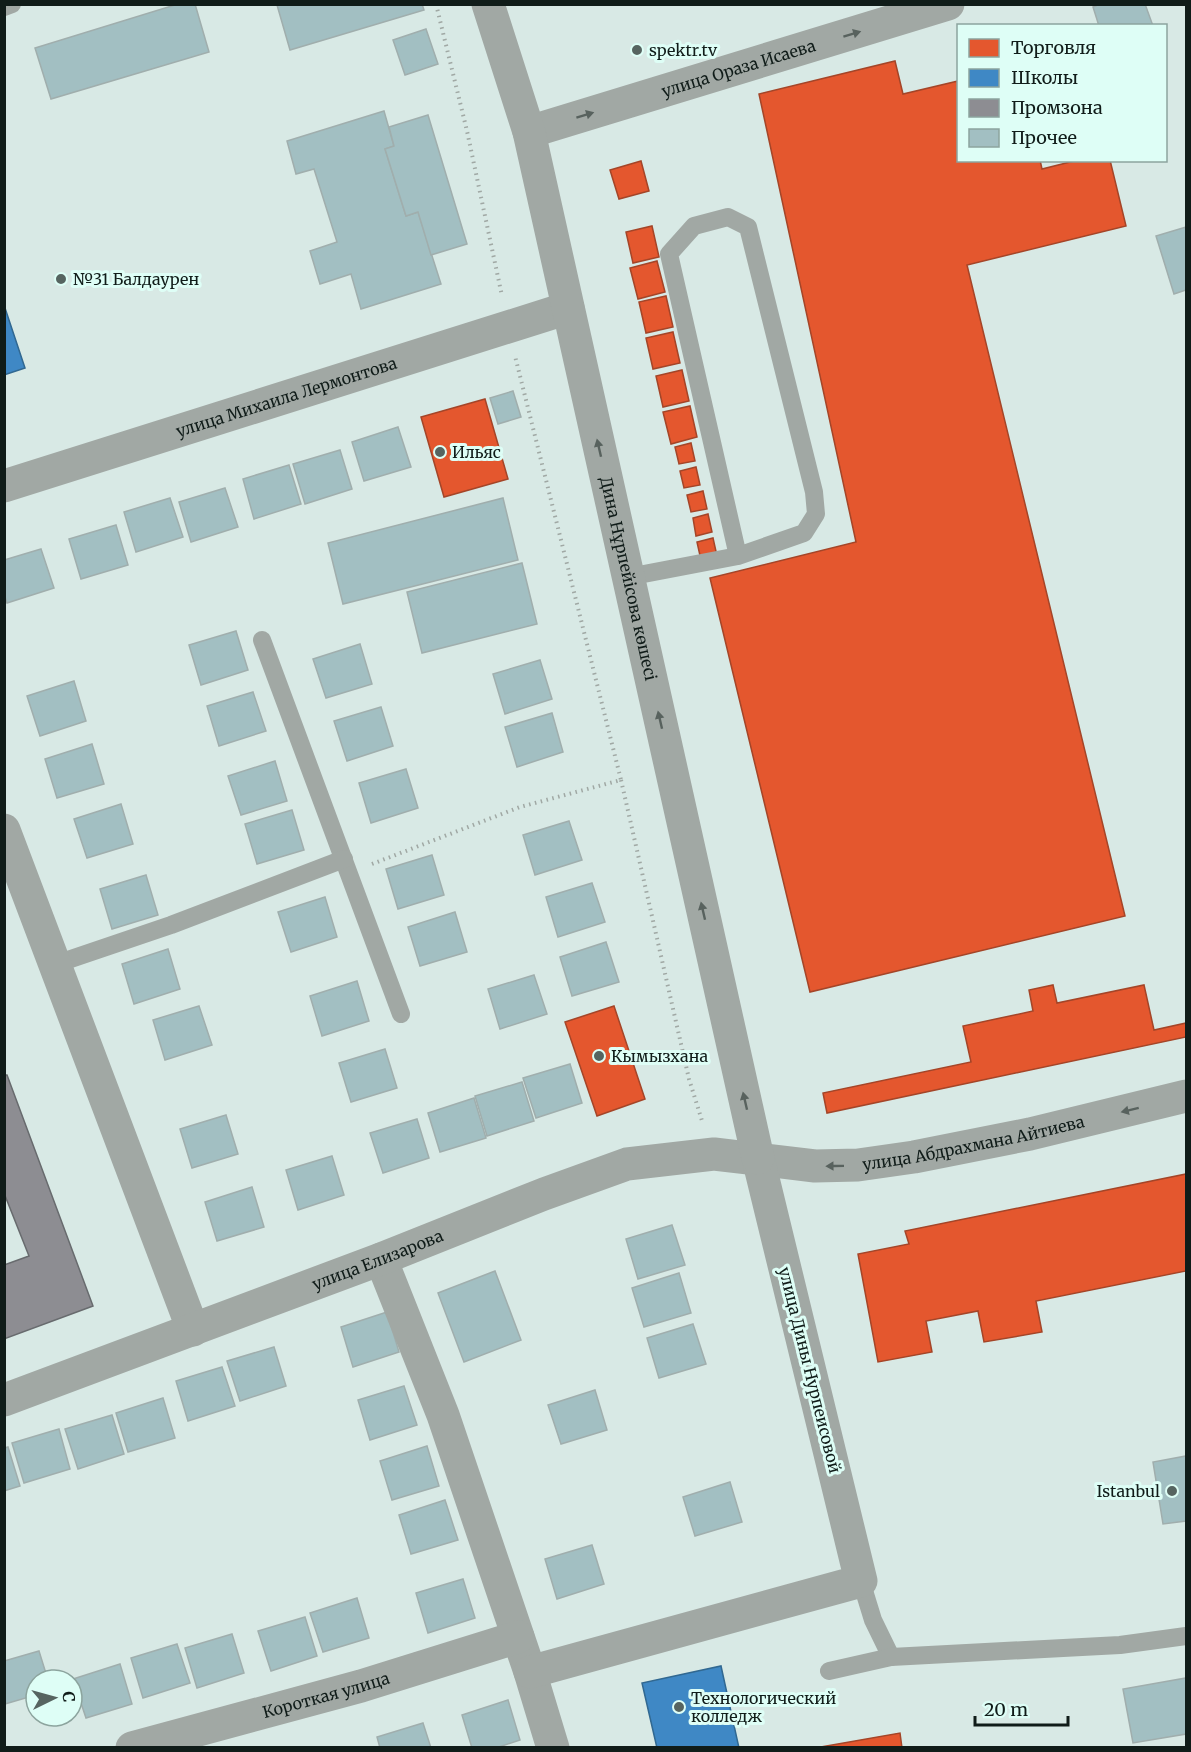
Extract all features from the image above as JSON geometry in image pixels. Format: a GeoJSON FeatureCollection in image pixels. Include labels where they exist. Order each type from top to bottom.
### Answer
{"type":"FeatureCollection","features":[{"type":"Feature","properties":{"kind":"street","name":"Дина Нұрпейісова көшесі"},"geometry":{"type":"LineString","coordinates":[[488,4],[529,132],[758,1158]]}},
{"type":"Feature","properties":{"kind":"street","name":"улица Ораза Исаева"},"geometry":{"type":"LineString","coordinates":[[529,132],[948,4]]}},
{"type":"Feature","properties":{"kind":"street","name":"улица Михаила Лермонтова"},"geometry":{"type":"LineString","coordinates":[[4,486],[568,308]]}},
{"type":"Feature","properties":{"kind":"street"},"geometry":{"type":"LineString","coordinates":[[4,830],[193,1330]]}},
{"type":"Feature","properties":{"kind":"street","name":"улица Абдрахмана Айтиева"},"geometry":{"type":"LineString","coordinates":[[758,1158],[815,1166],[858,1165],[914,1157],[1030,1134],[1186,1096]]}},
{"type":"Feature","properties":{"kind":"street","name":"улица Елизарова"},"geometry":{"type":"LineString","coordinates":[[4,1400],[627,1164],[714,1154],[758,1158]]}},
{"type":"Feature","properties":{"kind":"street","name":"улица Дины Нурпеисовой"},"geometry":{"type":"LineString","coordinates":[[758,1158],[861,1581]]}},
{"type":"Feature","properties":{"kind":"street"},"geometry":{"type":"LineString","coordinates":[[381,1259],[442,1415],[531,1672],[553,1748]]}},
{"type":"Feature","properties":{"kind":"street"},"geometry":{"type":"LineString","coordinates":[[531,1672],[861,1581]]}},
{"type":"Feature","properties":{"kind":"street","name":"Короткая улица"},"geometry":{"type":"LineString","coordinates":[[132,1748],[361,1686],[518,1637]]}},
{"type":"Feature","properties":{"kind":"lane"},"geometry":{"type":"LineString","coordinates":[[4,7],[12,4]]}},
{"type":"Feature","properties":{"kind":"lane"},"geometry":{"type":"LineString","coordinates":[[628,576],[738,556],[804,533],[816,514],[814,492],[748,227],[728,217],[694,226],[669,254],[738,556]]}},
{"type":"Feature","properties":{"kind":"lane"},"geometry":{"type":"LineString","coordinates":[[262,640],[401,1014]]}},
{"type":"Feature","properties":{"kind":"lane"},"geometry":{"type":"LineString","coordinates":[[56,964],[171,925],[344,859]]}},
{"type":"Feature","properties":{"kind":"lane"},"geometry":{"type":"LineString","coordinates":[[861,1581],[873,1620],[891,1657]]}},
{"type":"Feature","properties":{"kind":"lane"},"geometry":{"type":"LineString","coordinates":[[829,1671],[891,1657],[1119,1645],[1186,1636]]}},
{"type":"Feature","properties":{"kind":"path"},"geometry":{"type":"LineString","coordinates":[[435,4],[467,131],[508,327],[621,780],[688,1079],[714,1154]]}},
{"type":"Feature","properties":{"kind":"path"},"geometry":{"type":"LineString","coordinates":[[344,859],[367,866],[520,807],[621,780]]}},
{"type":"Feature","properties":{"kind":"building: Торговля"},"geometry":{"type":"Polygon","coordinates":[[[895,61],[903,94],[957,81],[957,162],[1040,162],[1042,169],[1070,162],[1110,162],[1126,226],[967,265],[1125,916],[810,992],[710,578],[856,542],[759,94],[895,61]]]}},
{"type":"Feature","properties":{"kind":"building: Торговля"},"geometry":{"type":"Polygon","coordinates":[[[641,161],[649,191],[619,199],[610,170],[641,161]]]}},
{"type":"Feature","properties":{"kind":"building: Торговля"},"geometry":{"type":"Polygon","coordinates":[[[652,226],[659,257],[633,263],[626,232],[652,226]]]}},
{"type":"Feature","properties":{"kind":"building: Торговля"},"geometry":{"type":"Polygon","coordinates":[[[657,261],[665,292],[638,299],[630,268],[657,261]]]}},
{"type":"Feature","properties":{"kind":"building: Торговля"},"geometry":{"type":"Polygon","coordinates":[[[666,296],[673,327],[646,333],[639,302],[666,296]]]}},
{"type":"Feature","properties":{"kind":"building: Торговля"},"geometry":{"type":"Polygon","coordinates":[[[673,332],[680,363],[653,369],[646,338],[673,332]]]}},
{"type":"Feature","properties":{"kind":"building: Торговля"},"geometry":{"type":"Polygon","coordinates":[[[682,370],[689,401],[663,407],[656,376],[682,370]]]}},
{"type":"Feature","properties":{"kind":"building: Торговля"},"geometry":{"type":"Polygon","coordinates":[[[485,399],[508,479],[444,497],[421,417],[485,399]]]}},
{"type":"Feature","properties":{"kind":"building: Торговля"},"geometry":{"type":"Polygon","coordinates":[[[690,406],[697,437],[671,444],[663,412],[690,406]]]}},
{"type":"Feature","properties":{"kind":"building: Торговля"},"geometry":{"type":"Polygon","coordinates":[[[691,443],[695,461],[679,464],[675,447],[691,443]]]}},
{"type":"Feature","properties":{"kind":"building: Торговля"},"geometry":{"type":"Polygon","coordinates":[[[696,467],[700,485],[684,488],[680,471],[696,467]]]}},
{"type":"Feature","properties":{"kind":"building: Торговля"},"geometry":{"type":"Polygon","coordinates":[[[703,491],[707,509],[691,512],[687,495],[703,491]]]}},
{"type":"Feature","properties":{"kind":"building: Торговля"},"geometry":{"type":"Polygon","coordinates":[[[708,514],[712,532],[696,536],[693,518],[708,514]]]}},
{"type":"Feature","properties":{"kind":"building: Торговля"},"geometry":{"type":"Polygon","coordinates":[[[713,538],[717,556],[701,560],[697,542],[713,538]]]}},
{"type":"Feature","properties":{"kind":"building: Торговля"},"geometry":{"type":"Polygon","coordinates":[[[1053,985],[1057,1003],[1144,985],[1154,1030],[1186,1023],[1186,1037],[827,1113],[823,1093],[971,1062],[963,1026],[1033,1011],[1029,990],[1053,985]]]}},
{"type":"Feature","properties":{"kind":"building: Торговля"},"geometry":{"type":"Polygon","coordinates":[[[614,1006],[645,1099],[597,1116],[565,1022],[614,1006]]]}},
{"type":"Feature","properties":{"kind":"building: Торговля"},"geometry":{"type":"Polygon","coordinates":[[[1186,1174],[1186,1271],[1036,1301],[1042,1332],[984,1342],[978,1311],[926,1321],[932,1352],[878,1362],[858,1254],[909,1244],[905,1231],[1186,1174]]]}},
{"type":"Feature","properties":{"kind":"building: Торговля"},"geometry":{"type":"Polygon","coordinates":[[[900,1733],[902,1748],[815,1748],[900,1733]]]}},
{"type":"Feature","properties":{"kind":"building: Школы"},"geometry":{"type":"Polygon","coordinates":[[[4,305],[25,368],[4,375],[4,305]]]}},
{"type":"Feature","properties":{"kind":"building: Школы"},"geometry":{"type":"Polygon","coordinates":[[[721,1666],[739,1748],[657,1748],[642,1683],[721,1666]]]}},
{"type":"Feature","properties":{"kind":"building: Промзона"},"geometry":{"type":"Polygon","coordinates":[[[4,1075],[7,1075],[93,1306],[4,1339],[4,1265],[29,1256],[4,1193],[4,1075]]]}},
{"type":"Feature","properties":{"kind":"building: Прочее"},"geometry":{"type":"Polygon","coordinates":[[[178,4],[195,4],[209,52],[51,99],[35,48],[178,4]]]}},
{"type":"Feature","properties":{"kind":"building: Прочее"},"geometry":{"type":"Polygon","coordinates":[[[422,4],[424,10],[290,50],[277,5],[422,4]]]}},
{"type":"Feature","properties":{"kind":"building: Прочее"},"geometry":{"type":"Polygon","coordinates":[[[1100,4],[1145,4],[1152,24],[1098,24],[1093,7],[1100,4]]]}},
{"type":"Feature","properties":{"kind":"building: Прочее"},"geometry":{"type":"Polygon","coordinates":[[[426,29],[438,64],[405,75],[393,40],[426,29]]]}},
{"type":"Feature","properties":{"kind":"building: Прочее"},"geometry":{"type":"Polygon","coordinates":[[[384,111],[394,146],[385,149],[406,216],[418,212],[441,284],[361,309],[351,274],[320,284],[310,251],[337,242],[314,169],[296,174],[287,141],[384,111]]]}},
{"type":"Feature","properties":{"kind":"building: Прочее"},"geometry":{"type":"Polygon","coordinates":[[[428,115],[467,244],[431,255],[418,212],[406,216],[385,149],[394,146],[389,127],[428,115]]]}},
{"type":"Feature","properties":{"kind":"building: Прочее"},"geometry":{"type":"Polygon","coordinates":[[[1186,227],[1186,290],[1174,294],[1156,236],[1186,227]]]}},
{"type":"Feature","properties":{"kind":"building: Прочее"},"geometry":{"type":"Polygon","coordinates":[[[513,391],[521,417],[498,424],[490,398],[513,391]]]}},
{"type":"Feature","properties":{"kind":"building: Прочее"},"geometry":{"type":"Polygon","coordinates":[[[398,427],[411,467],[364,481],[352,442],[398,427]]]}},
{"type":"Feature","properties":{"kind":"building: Прочее"},"geometry":{"type":"Polygon","coordinates":[[[340,450],[352,489],[305,504],[293,464],[340,450]]]}},
{"type":"Feature","properties":{"kind":"building: Прочее"},"geometry":{"type":"Polygon","coordinates":[[[289,465],[301,504],[254,519],[243,479],[289,465]]]}},
{"type":"Feature","properties":{"kind":"building: Прочее"},"geometry":{"type":"Polygon","coordinates":[[[225,488],[238,527],[191,542],[179,502],[225,488]]]}},
{"type":"Feature","properties":{"kind":"building: Прочее"},"geometry":{"type":"Polygon","coordinates":[[[170,498],[183,537],[136,552],[124,512],[170,498]]]}},
{"type":"Feature","properties":{"kind":"building: Прочее"},"geometry":{"type":"Polygon","coordinates":[[[503,498],[518,560],[343,604],[328,543],[503,498]]]}},
{"type":"Feature","properties":{"kind":"building: Прочее"},"geometry":{"type":"Polygon","coordinates":[[[116,525],[128,565],[81,579],[69,539],[116,525]]]}},
{"type":"Feature","properties":{"kind":"building: Прочее"},"geometry":{"type":"Polygon","coordinates":[[[41,549],[54,588],[7,603],[4,594],[4,560],[41,549]]]}},
{"type":"Feature","properties":{"kind":"building: Прочее"},"geometry":{"type":"Polygon","coordinates":[[[522,563],[537,624],[422,653],[407,592],[522,563]]]}},
{"type":"Feature","properties":{"kind":"building: Прочее"},"geometry":{"type":"Polygon","coordinates":[[[236,631],[248,670],[201,685],[189,645],[236,631]]]}},
{"type":"Feature","properties":{"kind":"building: Прочее"},"geometry":{"type":"Polygon","coordinates":[[[360,644],[372,684],[326,698],[313,659],[360,644]]]}},
{"type":"Feature","properties":{"kind":"building: Прочее"},"geometry":{"type":"Polygon","coordinates":[[[540,660],[552,699],[505,714],[493,674],[540,660]]]}},
{"type":"Feature","properties":{"kind":"building: Прочее"},"geometry":{"type":"Polygon","coordinates":[[[74,681],[86,721],[40,736],[27,696],[74,681]]]}},
{"type":"Feature","properties":{"kind":"building: Прочее"},"geometry":{"type":"Polygon","coordinates":[[[253,692],[266,731],[219,746],[207,706],[253,692]]]}},
{"type":"Feature","properties":{"kind":"building: Прочее"},"geometry":{"type":"Polygon","coordinates":[[[381,707],[393,746],[347,761],[334,721],[381,707]]]}},
{"type":"Feature","properties":{"kind":"building: Прочее"},"geometry":{"type":"Polygon","coordinates":[[[552,713],[563,752],[517,767],[505,727],[552,713]]]}},
{"type":"Feature","properties":{"kind":"building: Прочее"},"geometry":{"type":"Polygon","coordinates":[[[92,744],[104,784],[57,798],[45,759],[92,744]]]}},
{"type":"Feature","properties":{"kind":"building: Прочее"},"geometry":{"type":"Polygon","coordinates":[[[275,761],[287,801],[241,815],[228,776],[275,761]]]}},
{"type":"Feature","properties":{"kind":"building: Прочее"},"geometry":{"type":"Polygon","coordinates":[[[406,769],[418,808],[371,823],[359,783],[406,769]]]}},
{"type":"Feature","properties":{"kind":"building: Прочее"},"geometry":{"type":"Polygon","coordinates":[[[121,804],[133,844],[87,858],[74,819],[121,804]]]}},
{"type":"Feature","properties":{"kind":"building: Прочее"},"geometry":{"type":"Polygon","coordinates":[[[292,810],[304,850],[257,864],[245,824],[292,810]]]}},
{"type":"Feature","properties":{"kind":"building: Прочее"},"geometry":{"type":"Polygon","coordinates":[[[569,821],[582,860],[535,875],[523,835],[569,821]]]}},
{"type":"Feature","properties":{"kind":"building: Прочее"},"geometry":{"type":"Polygon","coordinates":[[[432,855],[444,895],[398,909],[386,869],[432,855]]]}},
{"type":"Feature","properties":{"kind":"building: Прочее"},"geometry":{"type":"Polygon","coordinates":[[[146,875],[158,915],[112,929],[100,889],[146,875]]]}},
{"type":"Feature","properties":{"kind":"building: Прочее"},"geometry":{"type":"Polygon","coordinates":[[[592,883],[605,922],[558,937],[546,897],[592,883]]]}},
{"type":"Feature","properties":{"kind":"building: Прочее"},"geometry":{"type":"Polygon","coordinates":[[[325,897],[337,937],[291,952],[278,912],[325,897]]]}},
{"type":"Feature","properties":{"kind":"building: Прочее"},"geometry":{"type":"Polygon","coordinates":[[[455,912],[467,952],[420,966],[408,927],[455,912]]]}},
{"type":"Feature","properties":{"kind":"building: Прочее"},"geometry":{"type":"Polygon","coordinates":[[[606,942],[619,982],[572,996],[560,957],[606,942]]]}},
{"type":"Feature","properties":{"kind":"building: Прочее"},"geometry":{"type":"Polygon","coordinates":[[[168,949],[180,989],[134,1004],[122,964],[168,949]]]}},
{"type":"Feature","properties":{"kind":"building: Прочее"},"geometry":{"type":"Polygon","coordinates":[[[534,975],[547,1014],[500,1029],[488,989],[534,975]]]}},
{"type":"Feature","properties":{"kind":"building: Прочее"},"geometry":{"type":"Polygon","coordinates":[[[357,981],[369,1021],[322,1036],[310,996],[357,981]]]}},
{"type":"Feature","properties":{"kind":"building: Прочее"},"geometry":{"type":"Polygon","coordinates":[[[199,1006],[212,1045],[165,1060],[153,1020],[199,1006]]]}},
{"type":"Feature","properties":{"kind":"building: Прочее"},"geometry":{"type":"Polygon","coordinates":[[[385,1049],[397,1088],[351,1102],[339,1063],[385,1049]]]}},
{"type":"Feature","properties":{"kind":"building: Прочее"},"geometry":{"type":"Polygon","coordinates":[[[570,1064],[582,1103],[536,1118],[523,1078],[570,1064]]]}},
{"type":"Feature","properties":{"kind":"building: Прочее"},"geometry":{"type":"Polygon","coordinates":[[[522,1082],[534,1121],[487,1136],[475,1096],[522,1082]]]}},
{"type":"Feature","properties":{"kind":"building: Прочее"},"geometry":{"type":"Polygon","coordinates":[[[474,1098],[486,1138],[440,1152],[428,1113],[474,1098]]]}},
{"type":"Feature","properties":{"kind":"building: Прочее"},"geometry":{"type":"Polygon","coordinates":[[[226,1115],[238,1154],[192,1168],[180,1129],[226,1115]]]}},
{"type":"Feature","properties":{"kind":"building: Прочее"},"geometry":{"type":"Polygon","coordinates":[[[417,1119],[429,1158],[383,1173],[370,1133],[417,1119]]]}},
{"type":"Feature","properties":{"kind":"building: Прочее"},"geometry":{"type":"Polygon","coordinates":[[[332,1156],[344,1195],[298,1210],[286,1170],[332,1156]]]}},
{"type":"Feature","properties":{"kind":"building: Прочее"},"geometry":{"type":"Polygon","coordinates":[[[252,1187],[264,1227],[217,1241],[205,1202],[252,1187]]]}},
{"type":"Feature","properties":{"kind":"building: Прочее"},"geometry":{"type":"Polygon","coordinates":[[[672,1225],[685,1265],[638,1279],[626,1239],[672,1225]]]}},
{"type":"Feature","properties":{"kind":"building: Прочее"},"geometry":{"type":"Polygon","coordinates":[[[495,1271],[521,1340],[464,1362],[438,1293],[495,1271]]]}},
{"type":"Feature","properties":{"kind":"building: Прочее"},"geometry":{"type":"Polygon","coordinates":[[[679,1273],[691,1313],[644,1327],[632,1288],[679,1273]]]}},
{"type":"Feature","properties":{"kind":"building: Прочее"},"geometry":{"type":"Polygon","coordinates":[[[387,1312],[399,1352],[353,1367],[341,1327],[387,1312]]]}},
{"type":"Feature","properties":{"kind":"building: Прочее"},"geometry":{"type":"Polygon","coordinates":[[[693,1324],[706,1364],[659,1378],[647,1338],[693,1324]]]}},
{"type":"Feature","properties":{"kind":"building: Прочее"},"geometry":{"type":"Polygon","coordinates":[[[274,1347],[286,1386],[240,1401],[227,1361],[274,1347]]]}},
{"type":"Feature","properties":{"kind":"building: Прочее"},"geometry":{"type":"Polygon","coordinates":[[[222,1367],[235,1406],[188,1421],[176,1381],[222,1367]]]}},
{"type":"Feature","properties":{"kind":"building: Прочее"},"geometry":{"type":"Polygon","coordinates":[[[404,1386],[417,1425],[370,1440],[358,1400],[404,1386]]]}},
{"type":"Feature","properties":{"kind":"building: Прочее"},"geometry":{"type":"Polygon","coordinates":[[[595,1390],[607,1430],[561,1444],[548,1405],[595,1390]]]}},
{"type":"Feature","properties":{"kind":"building: Прочее"},"geometry":{"type":"Polygon","coordinates":[[[163,1398],[175,1438],[128,1452],[116,1413],[163,1398]]]}},
{"type":"Feature","properties":{"kind":"building: Прочее"},"geometry":{"type":"Polygon","coordinates":[[[112,1415],[124,1454],[78,1469],[65,1429],[112,1415]]]}},
{"type":"Feature","properties":{"kind":"building: Прочее"},"geometry":{"type":"Polygon","coordinates":[[[59,1429],[70,1469],[24,1483],[12,1443],[59,1429]]]}},
{"type":"Feature","properties":{"kind":"building: Прочее"},"geometry":{"type":"Polygon","coordinates":[[[427,1446],[439,1486],[392,1500],[380,1461],[427,1446]]]}},
{"type":"Feature","properties":{"kind":"building: Прочее"},"geometry":{"type":"Polygon","coordinates":[[[8,1447],[20,1486],[4,1491],[4,1448],[8,1447]]]}},
{"type":"Feature","properties":{"kind":"building: Прочее","name":"Istanbul"},"geometry":{"type":"Polygon","coordinates":[[[1186,1456],[1186,1521],[1163,1524],[1153,1462],[1186,1456]]]}},
{"type":"Feature","properties":{"kind":"building: Прочее"},"geometry":{"type":"Polygon","coordinates":[[[730,1482],[742,1522],[695,1536],[683,1497],[730,1482]]]}},
{"type":"Feature","properties":{"kind":"building: Прочее"},"geometry":{"type":"Polygon","coordinates":[[[445,1500],[458,1540],[411,1554],[399,1515],[445,1500]]]}},
{"type":"Feature","properties":{"kind":"building: Прочее"},"geometry":{"type":"Polygon","coordinates":[[[592,1545],[604,1584],[557,1599],[545,1559],[592,1545]]]}},
{"type":"Feature","properties":{"kind":"building: Прочее"},"geometry":{"type":"Polygon","coordinates":[[[463,1579],[475,1618],[428,1633],[416,1593],[463,1579]]]}},
{"type":"Feature","properties":{"kind":"building: Прочее"},"geometry":{"type":"Polygon","coordinates":[[[357,1598],[369,1638],[323,1652],[310,1613],[357,1598]]]}},
{"type":"Feature","properties":{"kind":"building: Прочее"},"geometry":{"type":"Polygon","coordinates":[[[305,1617],[317,1656],[271,1671],[258,1631],[305,1617]]]}},
{"type":"Feature","properties":{"kind":"building: Прочее"},"geometry":{"type":"Polygon","coordinates":[[[232,1634],[244,1673],[197,1688],[185,1648],[232,1634]]]}},
{"type":"Feature","properties":{"kind":"building: Прочее"},"geometry":{"type":"Polygon","coordinates":[[[177,1644],[190,1683],[143,1698],[131,1658],[177,1644]]]}},
{"type":"Feature","properties":{"kind":"building: Прочее"},"geometry":{"type":"Polygon","coordinates":[[[39,1651],[44,1668],[24,1668],[24,1698],[5,1704],[4,1661],[39,1651]]]}},
{"type":"Feature","properties":{"kind":"building: Прочее"},"geometry":{"type":"Polygon","coordinates":[[[120,1664],[132,1704],[86,1718],[84,1675],[120,1664]]]}},
{"type":"Feature","properties":{"kind":"building: Прочее"},"geometry":{"type":"Polygon","coordinates":[[[1186,1678],[1186,1734],[1133,1743],[1123,1689],[1186,1678]]]}},
{"type":"Feature","properties":{"kind":"building: Прочее"},"geometry":{"type":"Polygon","coordinates":[[[508,1700],[520,1740],[496,1748],[472,1748],[462,1715],[508,1700]]]}},
{"type":"Feature","properties":{"kind":"building: Прочее"},"geometry":{"type":"Polygon","coordinates":[[[423,1723],[431,1748],[380,1748],[377,1737],[423,1723]]]}},
{"type":"Feature","properties":{"kind":"place","name":"spektr.tv"},"geometry":{"type":"Point","coordinates":[637,50]}},
{"type":"Feature","properties":{"kind":"place","name":"№31 Балдаурен"},"geometry":{"type":"Point","coordinates":[61,279]}},
{"type":"Feature","properties":{"kind":"place","name":"Ильяс"},"geometry":{"type":"Point","coordinates":[440,452]}},
{"type":"Feature","properties":{"kind":"place","name":"Кымызхана"},"geometry":{"type":"Point","coordinates":[599,1056]}},
{"type":"Feature","properties":{"kind":"place","name":"Istanbul"},"geometry":{"type":"Point","coordinates":[1172,1491]}},
{"type":"Feature","properties":{"kind":"place","name":"Технологический колледж"},"geometry":{"type":"Point","coordinates":[679,1707]}}]}
